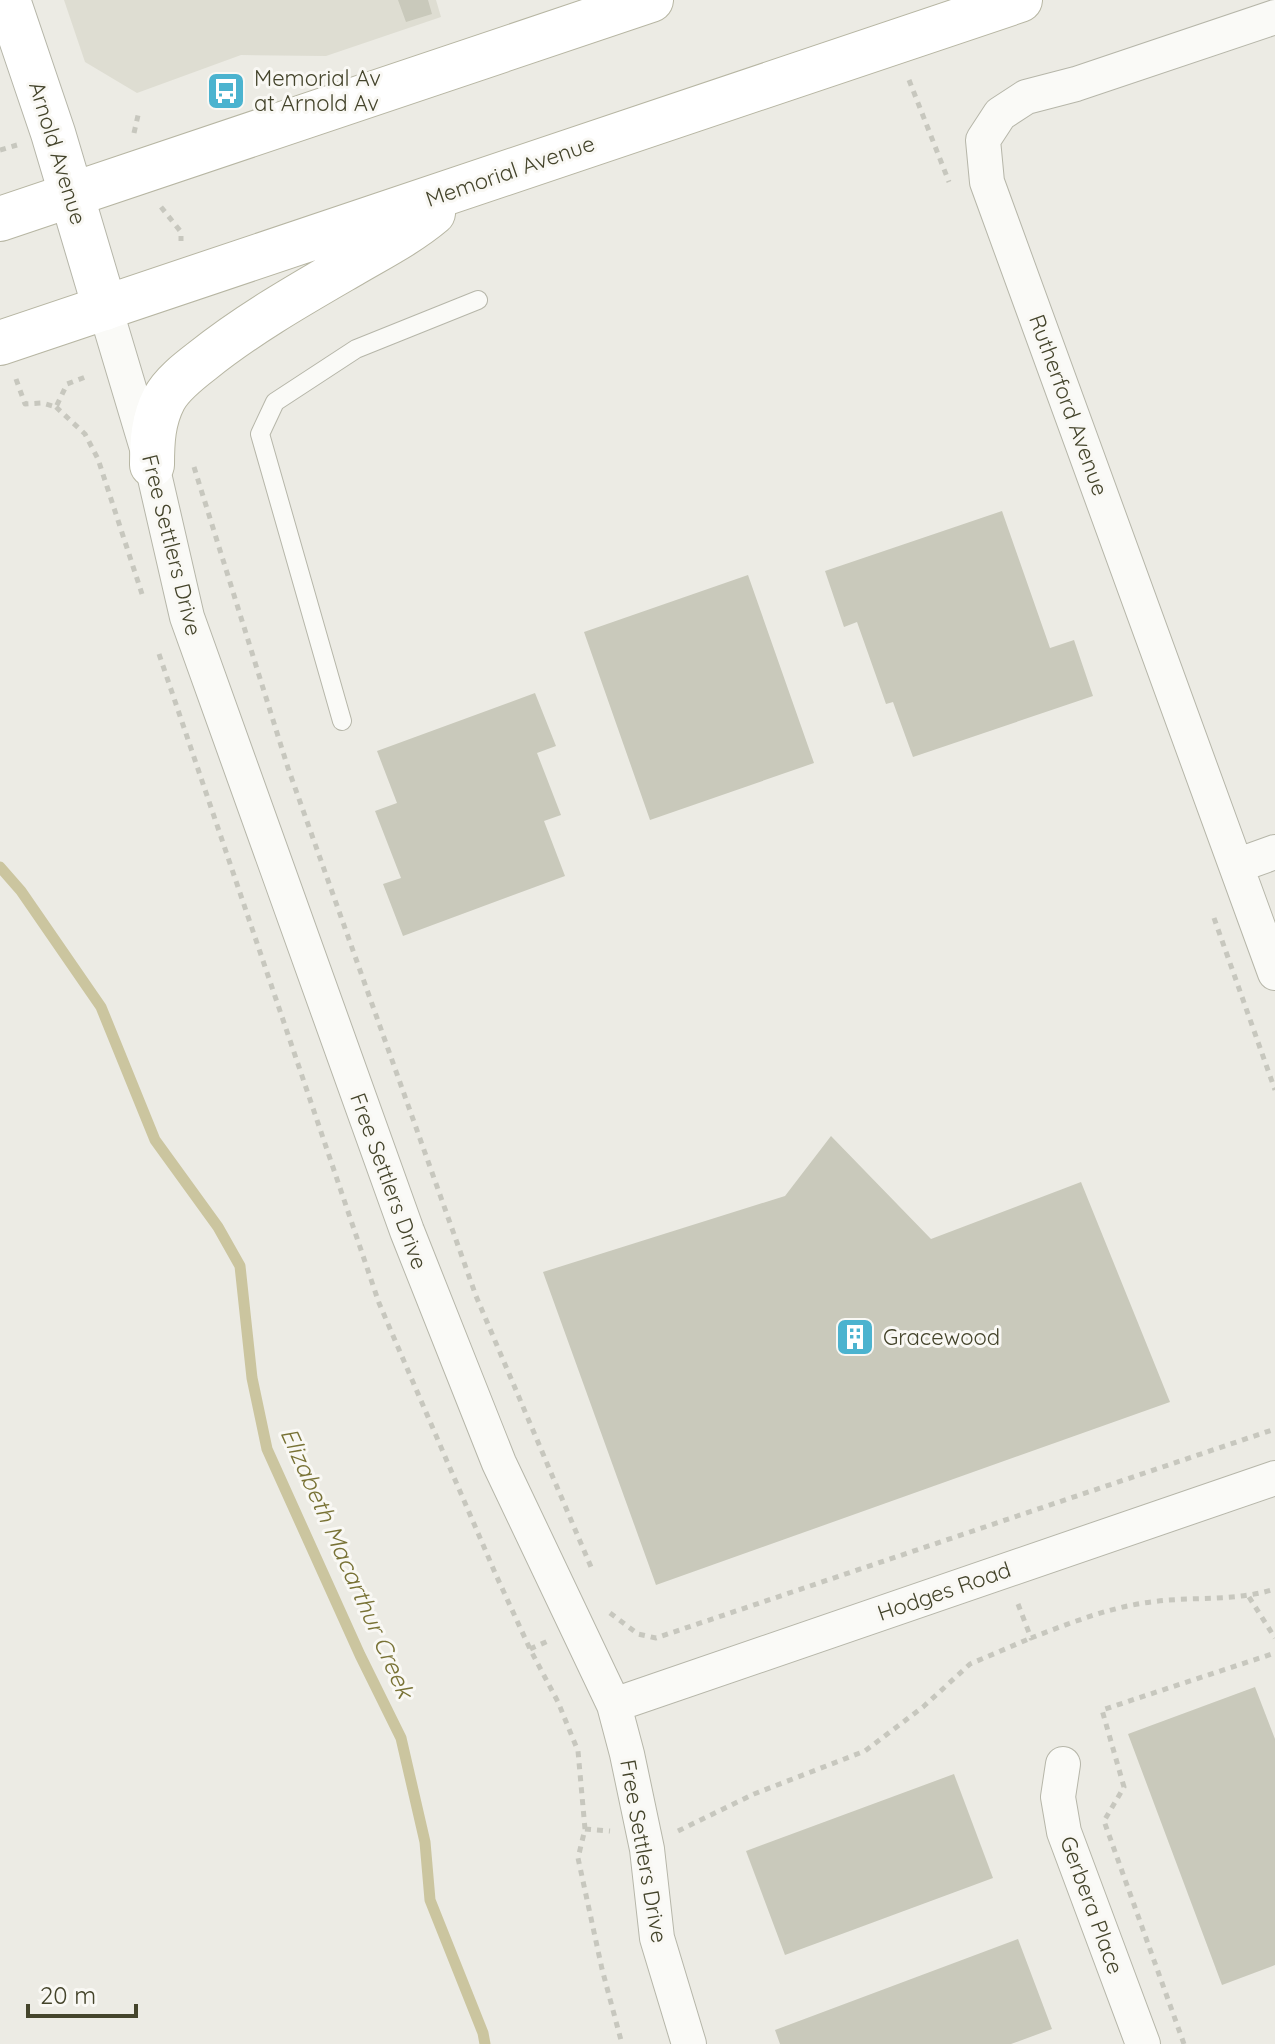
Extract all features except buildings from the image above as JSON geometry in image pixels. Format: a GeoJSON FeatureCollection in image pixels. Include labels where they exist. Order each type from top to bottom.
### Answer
{"type":"FeatureCollection","features":[{"type":"Feature","properties":{"kind":"main road","name":"Arnold Avenue"},"geometry":{"type":"LineString","coordinates":[[8,0],[105,308]]}},
{"type":"Feature","properties":{"kind":"main road"},"geometry":{"type":"LineString","coordinates":[[0,219],[651,0]]}},
{"type":"Feature","properties":{"kind":"main road","name":"Memorial Avenue"},"geometry":{"type":"LineString","coordinates":[[8,361],[105,308],[1020,0]]}},
{"type":"Feature","properties":{"kind":"main road"},"geometry":{"type":"LineString","coordinates":[[172,461],[152,437],[165,396],[189,372],[218,348],[314,286],[411,232],[462,187]]}},
{"type":"Feature","properties":{"kind":"street","name":"Rutherford Avenue"},"geometry":{"type":"LineString","coordinates":[[1275,17],[1076,84],[1026,97],[1000,114],[983,140],[987,182],[1275,973]]}},
{"type":"Feature","properties":{"kind":"street","name":"Free Settlers Drive"},"geometry":{"type":"LineString","coordinates":[[105,308],[172,461],[187,617],[407,1231],[499,1463],[614,1705],[644,1835],[657,1938],[689,2044]]}},
{"type":"Feature","properties":{"kind":"street"},"geometry":{"type":"LineString","coordinates":[[1236,866],[1275,852]]}},
{"type":"Feature","properties":{"kind":"street","name":"Hodges Road"},"geometry":{"type":"LineString","coordinates":[[614,1705],[1275,1478]]}},
{"type":"Feature","properties":{"kind":"street","name":"Gerbera Place"},"geometry":{"type":"LineString","coordinates":[[1063,1764],[1058,1797],[1064,1832],[1143,2044]]}},
{"type":"Feature","properties":{"kind":"lane"},"geometry":{"type":"LineString","coordinates":[[342,721],[260,434],[275,402],[356,349],[478,300]]}},
{"type":"Feature","properties":{"kind":"path"},"geometry":{"type":"LineString","coordinates":[[133,131],[139,111]]}},
{"type":"Feature","properties":{"kind":"path"},"geometry":{"type":"LineString","coordinates":[[163,211],[181,232]]}},
{"type":"Feature","properties":{"kind":"path"},"geometry":{"type":"LineString","coordinates":[[8,361],[25,404],[42,403],[56,407],[85,434],[98,459],[144,602]]}},
{"type":"Feature","properties":{"kind":"path"},"geometry":{"type":"LineString","coordinates":[[56,407],[67,384]]}},
{"type":"Feature","properties":{"kind":"path"},"geometry":{"type":"LineString","coordinates":[[172,461],[288,768],[466,1267],[593,1571]]}},
{"type":"Feature","properties":{"kind":"path"},"geometry":{"type":"LineString","coordinates":[[157,646],[379,1303],[496,1575],[558,1702],[578,1751],[585,1829],[578,1858],[622,2044]]}},
{"type":"Feature","properties":{"kind":"path"},"geometry":{"type":"LineString","coordinates":[[605,1600],[611,1614],[638,1634],[656,1638],[1275,1429]]}},
{"type":"Feature","properties":{"kind":"path"},"geometry":{"type":"LineString","coordinates":[[1004,1571],[1031,1638]]}},
{"type":"Feature","properties":{"kind":"path"},"geometry":{"type":"LineString","coordinates":[[585,1829],[669,1836],[754,1794],[865,1751],[923,1707],[970,1664],[1093,1615],[1150,1602],[1249,1597],[1275,1589]]}},
{"type":"Feature","properties":{"kind":"path"},"geometry":{"type":"LineString","coordinates":[[1249,1597],[1275,1638]]}},
{"type":"Feature","properties":{"kind":"path"},"geometry":{"type":"LineString","coordinates":[[1184,2044],[1104,1821],[1124,1787],[1102,1710],[1275,1653]]}},
{"type":"Feature","properties":{"kind":"shaded area"},"geometry":{"type":"Polygon","coordinates":[[[64,0],[436,0],[441,17],[326,56],[241,55],[137,93],[85,62],[64,0]]]}},
{"type":"Feature","properties":{"kind":"waterway","name":"Elizabeth Macarthur Creek"},"geometry":{"type":"LineString","coordinates":[[0,867],[21,891],[101,1007],[155,1140],[218,1227],[240,1266],[252,1378],[267,1449],[401,1738],[425,1842],[430,1900],[485,2044]]}},
{"type":"Feature","properties":{"kind":"place","name":"Memorial Av at Arnold Av"},"geometry":{"type":"Point","coordinates":[226,91]}},
{"type":"Feature","properties":{"kind":"place","name":"Gracewood"},"geometry":{"type":"Point","coordinates":[855,1337]}}]}
